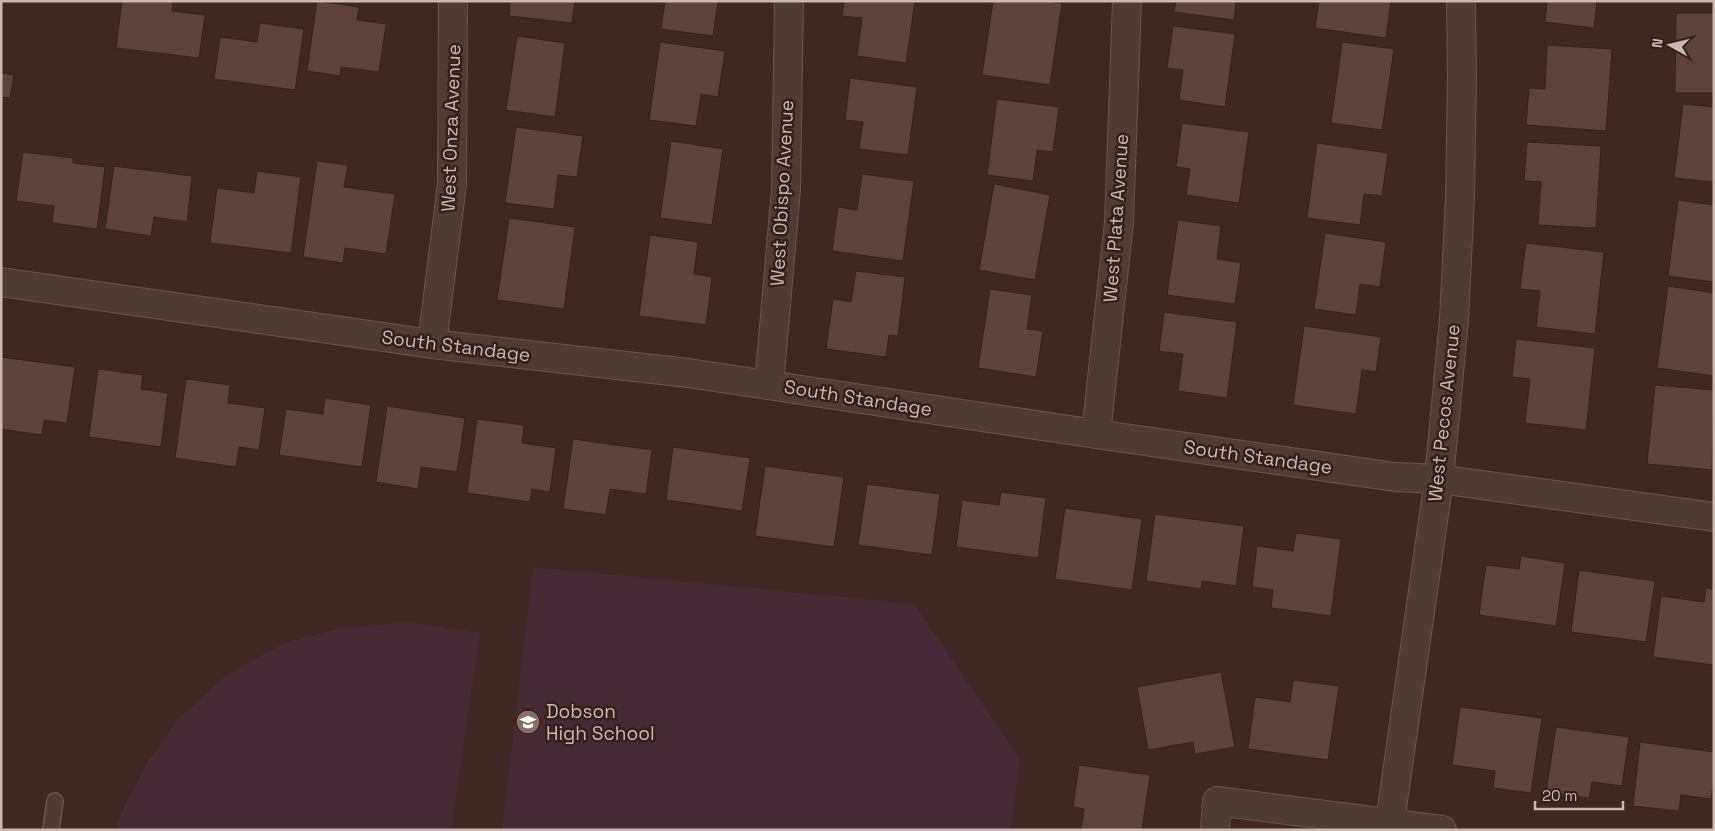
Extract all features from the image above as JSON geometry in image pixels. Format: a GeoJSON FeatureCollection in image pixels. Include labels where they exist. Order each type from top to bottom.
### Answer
{"type":"FeatureCollection","features":[{"type":"Feature","properties":{"kind":"street","name":"West Onza Avenue"},"geometry":{"type":"LineString","coordinates":[[432,344],[452,184],[454,1]]}},
{"type":"Feature","properties":{"kind":"street","name":"West Obispo Avenue"},"geometry":{"type":"LineString","coordinates":[[769,385],[786,189],[789,1]]}},
{"type":"Feature","properties":{"kind":"street","name":"West Plata Avenue"},"geometry":{"type":"LineString","coordinates":[[1096,434],[1119,222],[1127,1]]}},
{"type":"Feature","properties":{"kind":"street","name":"West Pecos Avenue"},"geometry":{"type":"LineString","coordinates":[[1390,822],[1439,479],[1454,320],[1460,197],[1461,1]]}},
{"type":"Feature","properties":{"kind":"street","name":"South Standage"},"geometry":{"type":"LineString","coordinates":[[1,282],[432,344],[688,373],[1395,477],[1439,479],[1714,518]]}},
{"type":"Feature","properties":{"kind":"street"},"geometry":{"type":"LineString","coordinates":[[1215,830],[1217,801],[1442,830]]}},
{"type":"Feature","properties":{"kind":"lane"},"geometry":{"type":"LineString","coordinates":[[51,830],[55,801]]}},
{"type":"Feature","properties":{"kind":"shaded area"},"geometry":{"type":"Polygon","coordinates":[[[533,567],[914,604],[1020,759],[1011,830],[502,830],[533,567]]]}},
{"type":"Feature","properties":{"kind":"shaded area"},"geometry":{"type":"Polygon","coordinates":[[[406,622],[480,633],[451,830],[116,830],[124,807],[148,762],[178,719],[227,675],[284,643],[340,628],[406,622]]]}},
{"type":"Feature","properties":{"kind":"building"},"geometry":{"type":"Polygon","coordinates":[[[122,1],[173,1],[172,11],[205,15],[199,58],[116,48],[122,1]]]}},
{"type":"Feature","properties":{"kind":"building"},"geometry":{"type":"Polygon","coordinates":[[[317,1],[359,7],[357,20],[386,24],[379,72],[341,67],[340,76],[307,71],[317,1]]]}},
{"type":"Feature","properties":{"kind":"building"},"geometry":{"type":"Polygon","coordinates":[[[510,1],[575,1],[572,23],[509,16],[510,1]]]}},
{"type":"Feature","properties":{"kind":"building"},"geometry":{"type":"Polygon","coordinates":[[[665,1],[718,1],[713,36],[661,29],[665,1]]]}},
{"type":"Feature","properties":{"kind":"building"},"geometry":{"type":"Polygon","coordinates":[[[844,1],[915,1],[906,63],[857,56],[862,18],[842,16],[844,1]]]}},
{"type":"Feature","properties":{"kind":"building"},"geometry":{"type":"Polygon","coordinates":[[[993,1],[1049,1],[1062,3],[1050,85],[982,75],[993,1]]]}},
{"type":"Feature","properties":{"kind":"building"},"geometry":{"type":"Polygon","coordinates":[[[1176,1],[1236,1],[1234,20],[1174,12],[1176,1]]]}},
{"type":"Feature","properties":{"kind":"building"},"geometry":{"type":"Polygon","coordinates":[[[1319,1],[1391,1],[1386,38],[1315,28],[1319,1]]]}},
{"type":"Feature","properties":{"kind":"building"},"geometry":{"type":"Polygon","coordinates":[[[1547,1],[1597,1],[1594,28],[1545,22],[1547,1]]]}},
{"type":"Feature","properties":{"kind":"building"},"geometry":{"type":"Polygon","coordinates":[[[1676,13],[1714,13],[1714,93],[1675,93],[1676,13]]]}},
{"type":"Feature","properties":{"kind":"building"},"geometry":{"type":"Polygon","coordinates":[[[260,23],[304,29],[295,90],[214,79],[220,37],[257,42],[260,23]]]}},
{"type":"Feature","properties":{"kind":"building"},"geometry":{"type":"Polygon","coordinates":[[[1173,26],[1235,34],[1225,107],[1179,100],[1183,70],[1167,68],[1173,26]]]}},
{"type":"Feature","properties":{"kind":"building"},"geometry":{"type":"Polygon","coordinates":[[[517,36],[565,43],[555,117],[506,110],[517,36]]]}},
{"type":"Feature","properties":{"kind":"building"},"geometry":{"type":"Polygon","coordinates":[[[660,42],[725,51],[718,97],[701,94],[696,126],[649,120],[660,42]]]}},
{"type":"Feature","properties":{"kind":"building"},"geometry":{"type":"Polygon","coordinates":[[[1342,42],[1394,49],[1382,130],[1331,123],[1342,42]]]}},
{"type":"Feature","properties":{"kind":"building"},"geometry":{"type":"Polygon","coordinates":[[[1547,45],[1612,49],[1606,131],[1526,125],[1529,88],[1545,89],[1547,45]]]}},
{"type":"Feature","properties":{"kind":"building"},"geometry":{"type":"Polygon","coordinates":[[[1,73],[14,75],[10,98],[1,97],[1,73]]]}},
{"type":"Feature","properties":{"kind":"building"},"geometry":{"type":"Polygon","coordinates":[[[850,78],[917,87],[908,155],[859,149],[863,122],[845,120],[850,78]]]}},
{"type":"Feature","properties":{"kind":"building"},"geometry":{"type":"Polygon","coordinates":[[[997,99],[1059,107],[1053,152],[1037,150],[1033,181],[987,175],[997,99]]]}},
{"type":"Feature","properties":{"kind":"building"},"geometry":{"type":"Polygon","coordinates":[[[1683,104],[1714,107],[1714,182],[1674,178],[1683,104]]]}},
{"type":"Feature","properties":{"kind":"building"},"geometry":{"type":"Polygon","coordinates":[[[1182,123],[1249,132],[1239,203],[1186,195],[1190,169],[1176,167],[1182,123]]]}},
{"type":"Feature","properties":{"kind":"building"},"geometry":{"type":"Polygon","coordinates":[[[516,127],[583,136],[577,177],[558,175],[554,209],[505,203],[516,127]]]}},
{"type":"Feature","properties":{"kind":"building"},"geometry":{"type":"Polygon","coordinates":[[[671,141],[723,149],[712,225],[660,218],[671,141]]]}},
{"type":"Feature","properties":{"kind":"building"},"geometry":{"type":"Polygon","coordinates":[[[1527,142],[1601,146],[1596,228],[1538,225],[1541,182],[1524,181],[1527,142]]]}},
{"type":"Feature","properties":{"kind":"building"},"geometry":{"type":"Polygon","coordinates":[[[1317,143],[1388,153],[1382,196],[1364,194],[1360,225],[1307,218],[1317,143]]]}},
{"type":"Feature","properties":{"kind":"building"},"geometry":{"type":"Polygon","coordinates":[[[23,152],[73,158],[73,163],[105,167],[97,229],[52,223],[54,206],[16,201],[23,152]]]}},
{"type":"Feature","properties":{"kind":"building"},"geometry":{"type":"Polygon","coordinates":[[[317,161],[348,165],[344,187],[395,194],[386,254],[345,248],[343,263],[303,257],[317,161]]]}},
{"type":"Feature","properties":{"kind":"building"},"geometry":{"type":"Polygon","coordinates":[[[114,166],[192,176],[187,222],[154,217],[151,236],[105,229],[114,166]]]}},
{"type":"Feature","properties":{"kind":"building"},"geometry":{"type":"Polygon","coordinates":[[[257,171],[301,177],[291,253],[210,243],[217,188],[254,193],[257,171]]]}},
{"type":"Feature","properties":{"kind":"building"},"geometry":{"type":"Polygon","coordinates":[[[862,174],[914,181],[903,261],[832,251],[838,207],[857,210],[862,174]]]}},
{"type":"Feature","properties":{"kind":"building"},"geometry":{"type":"Polygon","coordinates":[[[994,184],[1050,195],[1035,280],[979,270],[994,184]]]}},
{"type":"Feature","properties":{"kind":"building"},"geometry":{"type":"Polygon","coordinates":[[[1678,200],[1714,205],[1714,282],[1668,276],[1678,200]]]}},
{"type":"Feature","properties":{"kind":"building"},"geometry":{"type":"Polygon","coordinates":[[[509,218],[575,227],[564,309],[497,300],[509,218]]]}},
{"type":"Feature","properties":{"kind":"building"},"geometry":{"type":"Polygon","coordinates":[[[1178,220],[1221,226],[1217,259],[1241,263],[1235,304],[1167,295],[1178,220]]]}},
{"type":"Feature","properties":{"kind":"building"},"geometry":{"type":"Polygon","coordinates":[[[1325,233],[1386,242],[1380,287],[1360,284],[1356,315],[1314,309],[1325,233]]]}},
{"type":"Feature","properties":{"kind":"building"},"geometry":{"type":"Polygon","coordinates":[[[650,235],[698,242],[694,274],[712,277],[706,325],[639,316],[650,235]]]}},
{"type":"Feature","properties":{"kind":"building"},"geometry":{"type":"Polygon","coordinates":[[[1526,243],[1604,252],[1595,334],[1536,327],[1540,291],[1520,289],[1526,243]]]}},
{"type":"Feature","properties":{"kind":"building"},"geometry":{"type":"Polygon","coordinates":[[[856,271],[905,277],[898,336],[889,335],[886,357],[826,349],[833,299],[851,302],[856,271]]]}},
{"type":"Feature","properties":{"kind":"building"},"geometry":{"type":"Polygon","coordinates":[[[1668,286],[1714,293],[1714,376],[1657,368],[1668,286]]]}},
{"type":"Feature","properties":{"kind":"building"},"geometry":{"type":"Polygon","coordinates":[[[990,289],[1032,295],[1027,329],[1043,331],[1036,377],[978,368],[990,289]]]}},
{"type":"Feature","properties":{"kind":"building"},"geometry":{"type":"Polygon","coordinates":[[[1164,312],[1237,322],[1227,398],[1178,391],[1183,354],[1159,351],[1164,312]]]}},
{"type":"Feature","properties":{"kind":"building"},"geometry":{"type":"Polygon","coordinates":[[[1304,326],[1381,337],[1376,372],[1362,370],[1356,414],[1293,405],[1304,326]]]}},
{"type":"Feature","properties":{"kind":"building"},"geometry":{"type":"Polygon","coordinates":[[[1516,339],[1595,348],[1586,430],[1525,423],[1530,379],[1512,377],[1516,339]]]}},
{"type":"Feature","properties":{"kind":"building"},"geometry":{"type":"Polygon","coordinates":[[[1,357],[75,367],[67,423],[44,420],[42,435],[1,429],[1,357]]]}},
{"type":"Feature","properties":{"kind":"building"},"geometry":{"type":"Polygon","coordinates":[[[98,369],[143,375],[141,389],[168,393],[161,447],[89,437],[98,369]]]}},
{"type":"Feature","properties":{"kind":"building"},"geometry":{"type":"Polygon","coordinates":[[[186,379],[230,385],[228,403],[265,408],[259,450],[239,447],[236,467],[175,458],[186,379]]]}},
{"type":"Feature","properties":{"kind":"building"},"geometry":{"type":"Polygon","coordinates":[[[1655,385],[1714,390],[1712,470],[1647,464],[1655,385]]]}},
{"type":"Feature","properties":{"kind":"building"},"geometry":{"type":"Polygon","coordinates":[[[325,398],[371,405],[362,467],[279,455],[286,409],[323,414],[325,398]]]}},
{"type":"Feature","properties":{"kind":"building"},"geometry":{"type":"Polygon","coordinates":[[[387,406],[465,418],[457,472],[421,467],[418,489],[376,482],[387,406]]]}},
{"type":"Feature","properties":{"kind":"building"},"geometry":{"type":"Polygon","coordinates":[[[477,419],[524,425],[522,443],[556,448],[550,492],[532,489],[530,502],[467,493],[477,419]]]}},
{"type":"Feature","properties":{"kind":"building"},"geometry":{"type":"Polygon","coordinates":[[[573,439],[652,450],[646,494],[610,489],[606,515],[563,509],[573,439]]]}},
{"type":"Feature","properties":{"kind":"building"},"geometry":{"type":"Polygon","coordinates":[[[673,447],[750,458],[742,511],[666,500],[673,447]]]}},
{"type":"Feature","properties":{"kind":"building"},"geometry":{"type":"Polygon","coordinates":[[[765,466],[844,477],[834,547],[755,536],[765,466]]]}},
{"type":"Feature","properties":{"kind":"building"},"geometry":{"type":"Polygon","coordinates":[[[867,484],[940,494],[932,555],[858,545],[867,484]]]}},
{"type":"Feature","properties":{"kind":"building"},"geometry":{"type":"Polygon","coordinates":[[[1001,492],[1046,498],[1038,558],[956,547],[962,500],[999,505],[1001,492]]]}},
{"type":"Feature","properties":{"kind":"building"},"geometry":{"type":"Polygon","coordinates":[[[1065,508],[1142,519],[1132,590],[1055,579],[1065,508]]]}},
{"type":"Feature","properties":{"kind":"building"},"geometry":{"type":"Polygon","coordinates":[[[1155,514],[1244,526],[1236,586],[1202,581],[1201,589],[1146,581],[1155,514]]]}},
{"type":"Feature","properties":{"kind":"building"},"geometry":{"type":"Polygon","coordinates":[[[1296,533],[1341,539],[1331,616],[1271,608],[1273,590],[1252,587],[1257,546],[1293,551],[1296,533]]]}},
{"type":"Feature","properties":{"kind":"building"},"geometry":{"type":"Polygon","coordinates":[[[1521,556],[1565,563],[1556,626],[1479,615],[1486,565],[1519,569],[1521,556]]]}},
{"type":"Feature","properties":{"kind":"building"},"geometry":{"type":"Polygon","coordinates":[[[1579,570],[1655,581],[1646,642],[1571,632],[1579,570]]]}},
{"type":"Feature","properties":{"kind":"building"},"geometry":{"type":"Polygon","coordinates":[[[1706,588],[1714,589],[1714,665],[1653,657],[1661,596],[1704,602],[1706,588]]]}},
{"type":"Feature","properties":{"kind":"building"},"geometry":{"type":"Polygon","coordinates":[[[1221,672],[1235,747],[1195,754],[1193,742],[1148,750],[1137,687],[1221,672]]]}},
{"type":"Feature","properties":{"kind":"building"},"geometry":{"type":"Polygon","coordinates":[[[1293,680],[1339,686],[1328,760],[1248,749],[1255,697],[1290,702],[1293,680]]]}},
{"type":"Feature","properties":{"kind":"building"},"geometry":{"type":"Polygon","coordinates":[[[1460,707],[1542,718],[1531,793],[1493,788],[1495,771],[1452,765],[1460,707]]]}},
{"type":"Feature","properties":{"kind":"building"},"geometry":{"type":"Polygon","coordinates":[[[1556,727],[1629,737],[1622,786],[1592,782],[1589,798],[1546,792],[1556,727]]]}},
{"type":"Feature","properties":{"kind":"building"},"geometry":{"type":"Polygon","coordinates":[[[1640,742],[1714,752],[1714,779],[1711,799],[1681,795],[1679,811],[1633,806],[1640,742]]]}},
{"type":"Feature","properties":{"kind":"building"},"geometry":{"type":"Polygon","coordinates":[[[1079,765],[1150,775],[1142,830],[1081,830],[1084,809],[1073,807],[1079,765]]]}},
{"type":"Feature","properties":{"kind":"place","name":"Dobson High School"},"geometry":{"type":"Point","coordinates":[528,722]}}]}
